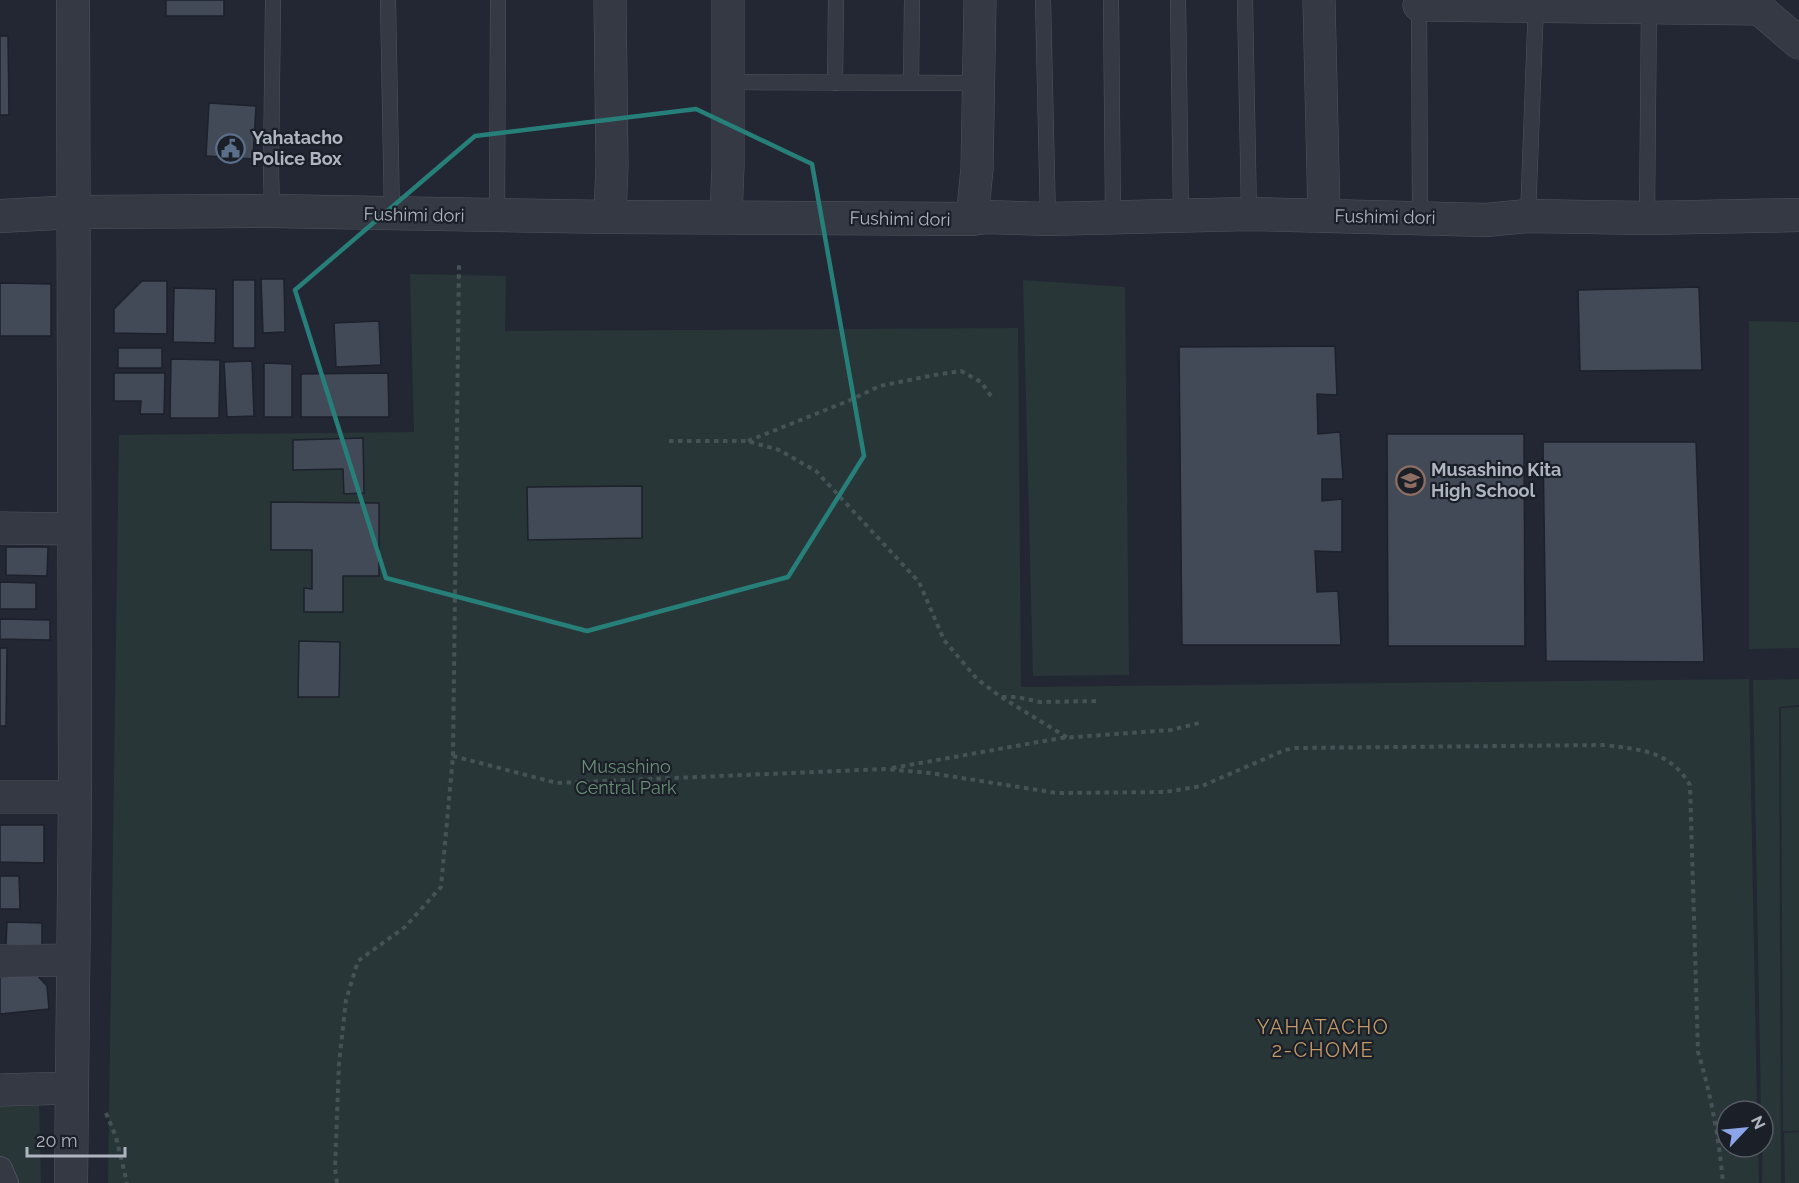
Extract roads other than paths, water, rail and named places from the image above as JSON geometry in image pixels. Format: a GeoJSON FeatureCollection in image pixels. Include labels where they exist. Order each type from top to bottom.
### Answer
{"type":"FeatureCollection","features":[{"type":"Feature","properties":{"kind":"street"},"geometry":{"type":"LineString","coordinates":[[71,1183],[75,797],[73,0]]}},
{"type":"Feature","properties":{"kind":"street"},"geometry":{"type":"LineString","coordinates":[[610,0],[612,165],[610,217]]}},
{"type":"Feature","properties":{"kind":"street"},"geometry":{"type":"LineString","coordinates":[[726,217],[728,0]]}},
{"type":"Feature","properties":{"kind":"street"},"geometry":{"type":"LineString","coordinates":[[972,219],[978,169],[980,0]]}},
{"type":"Feature","properties":{"kind":"street"},"geometry":{"type":"LineString","coordinates":[[1319,0],[1324,216]]}},
{"type":"Feature","properties":{"kind":"street"},"geometry":{"type":"LineString","coordinates":[[1419,2],[1754,4],[1799,43]]}},
{"type":"Feature","properties":{"kind":"street","name":"Fushimi dori"},"geometry":{"type":"LineString","coordinates":[[0,216],[75,212],[272,211],[392,215],[972,219],[1249,214],[1486,220],[1528,216],[1647,218],[1799,215]]}},
{"type":"Feature","properties":{"kind":"street"},"geometry":{"type":"LineString","coordinates":[[0,528],[73,529]]}},
{"type":"Feature","properties":{"kind":"street"},"geometry":{"type":"LineString","coordinates":[[0,797],[75,797]]}},
{"type":"Feature","properties":{"kind":"street"},"geometry":{"type":"LineString","coordinates":[[0,961],[73,960]]}},
{"type":"Feature","properties":{"kind":"street"},"geometry":{"type":"LineString","coordinates":[[0,1090],[72,1088]]}},
{"type":"Feature","properties":{"kind":"street"},"geometry":{"type":"LineString","coordinates":[[0,1169],[6,1183]]}},
{"type":"Feature","properties":{"kind":"lane"},"geometry":{"type":"LineString","coordinates":[[272,211],[273,0]]}},
{"type":"Feature","properties":{"kind":"lane"},"geometry":{"type":"LineString","coordinates":[[388,0],[392,215]]}},
{"type":"Feature","properties":{"kind":"lane"},"geometry":{"type":"LineString","coordinates":[[497,216],[498,0]]}},
{"type":"Feature","properties":{"kind":"lane"},"geometry":{"type":"LineString","coordinates":[[835,83],[836,0]]}},
{"type":"Feature","properties":{"kind":"lane"},"geometry":{"type":"LineString","coordinates":[[911,83],[912,0]]}},
{"type":"Feature","properties":{"kind":"lane"},"geometry":{"type":"LineString","coordinates":[[1043,0],[1048,219]]}},
{"type":"Feature","properties":{"kind":"lane"},"geometry":{"type":"LineString","coordinates":[[1111,0],[1113,218]]}},
{"type":"Feature","properties":{"kind":"lane"},"geometry":{"type":"LineString","coordinates":[[1178,0],[1180,216]]}},
{"type":"Feature","properties":{"kind":"lane"},"geometry":{"type":"LineString","coordinates":[[1245,0],[1249,214]]}},
{"type":"Feature","properties":{"kind":"lane"},"geometry":{"type":"LineString","coordinates":[[1419,2],[1419,218]]}},
{"type":"Feature","properties":{"kind":"lane"},"geometry":{"type":"LineString","coordinates":[[1528,216],[1536,3]]}},
{"type":"Feature","properties":{"kind":"lane"},"geometry":{"type":"LineString","coordinates":[[1647,218],[1649,4]]}},
{"type":"Feature","properties":{"kind":"lane"},"geometry":{"type":"LineString","coordinates":[[728,82],[980,83]]}},
{"type":"Feature","properties":{"kind":"place","name":"Yahatacho Police Box"},"geometry":{"type":"Point","coordinates":[231,148]}},
{"type":"Feature","properties":{"kind":"place","name":"Musashino Kita High School"},"geometry":{"type":"Point","coordinates":[1410,480]}},
{"type":"Feature","properties":{"kind":"district","name":"YAHATACHO 2-CHOME"},"geometry":{"type":"Point","coordinates":[1323,1038]}},
{"type":"Feature","properties":{"kind":"park label","name":"Musashino Central Park"},"geometry":{"type":"Point","coordinates":[626,777]}}]}
